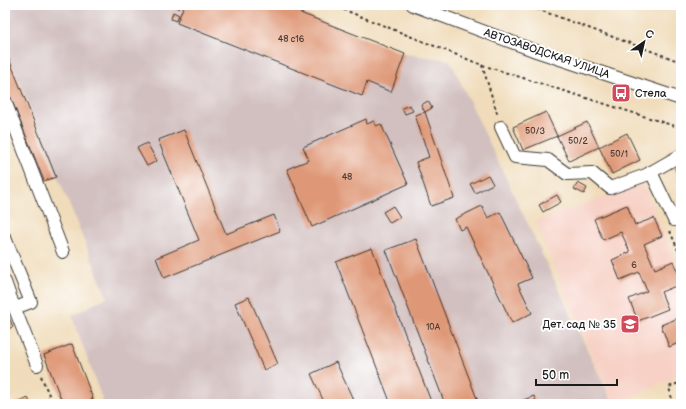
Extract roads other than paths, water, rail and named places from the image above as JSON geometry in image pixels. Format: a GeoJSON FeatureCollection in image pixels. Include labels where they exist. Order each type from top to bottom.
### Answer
{"type":"FeatureCollection","features":[{"type":"Feature","properties":{"kind":"street","name":"АВТОЗАВОДСКАЯ УЛИЦА"},"geometry":{"type":"LineString","coordinates":[[413,5],[533,50],[681,99]]}},
{"type":"Feature","properties":{"kind":"street"},"geometry":{"type":"LineString","coordinates":[[5,101],[63,252]]}},
{"type":"Feature","properties":{"kind":"street"},"geometry":{"type":"LineString","coordinates":[[501,127],[515,157],[548,160],[566,174],[592,173],[610,188],[651,172],[681,155]]}},
{"type":"Feature","properties":{"kind":"street"},"geometry":{"type":"LineString","coordinates":[[651,172],[674,220],[681,216]]}},
{"type":"Feature","properties":{"kind":"street"},"geometry":{"type":"LineString","coordinates":[[5,238],[31,302],[10,303]]}},
{"type":"Feature","properties":{"kind":"street"},"geometry":{"type":"LineString","coordinates":[[5,282],[10,303],[36,365]]}},
{"type":"Feature","properties":{"kind":"place","name":"Стела"},"geometry":{"type":"Point","coordinates":[621,93]}},
{"type":"Feature","properties":{"kind":"place","name":"Дет. сад № 35"},"geometry":{"type":"Point","coordinates":[630,324]}}]}
